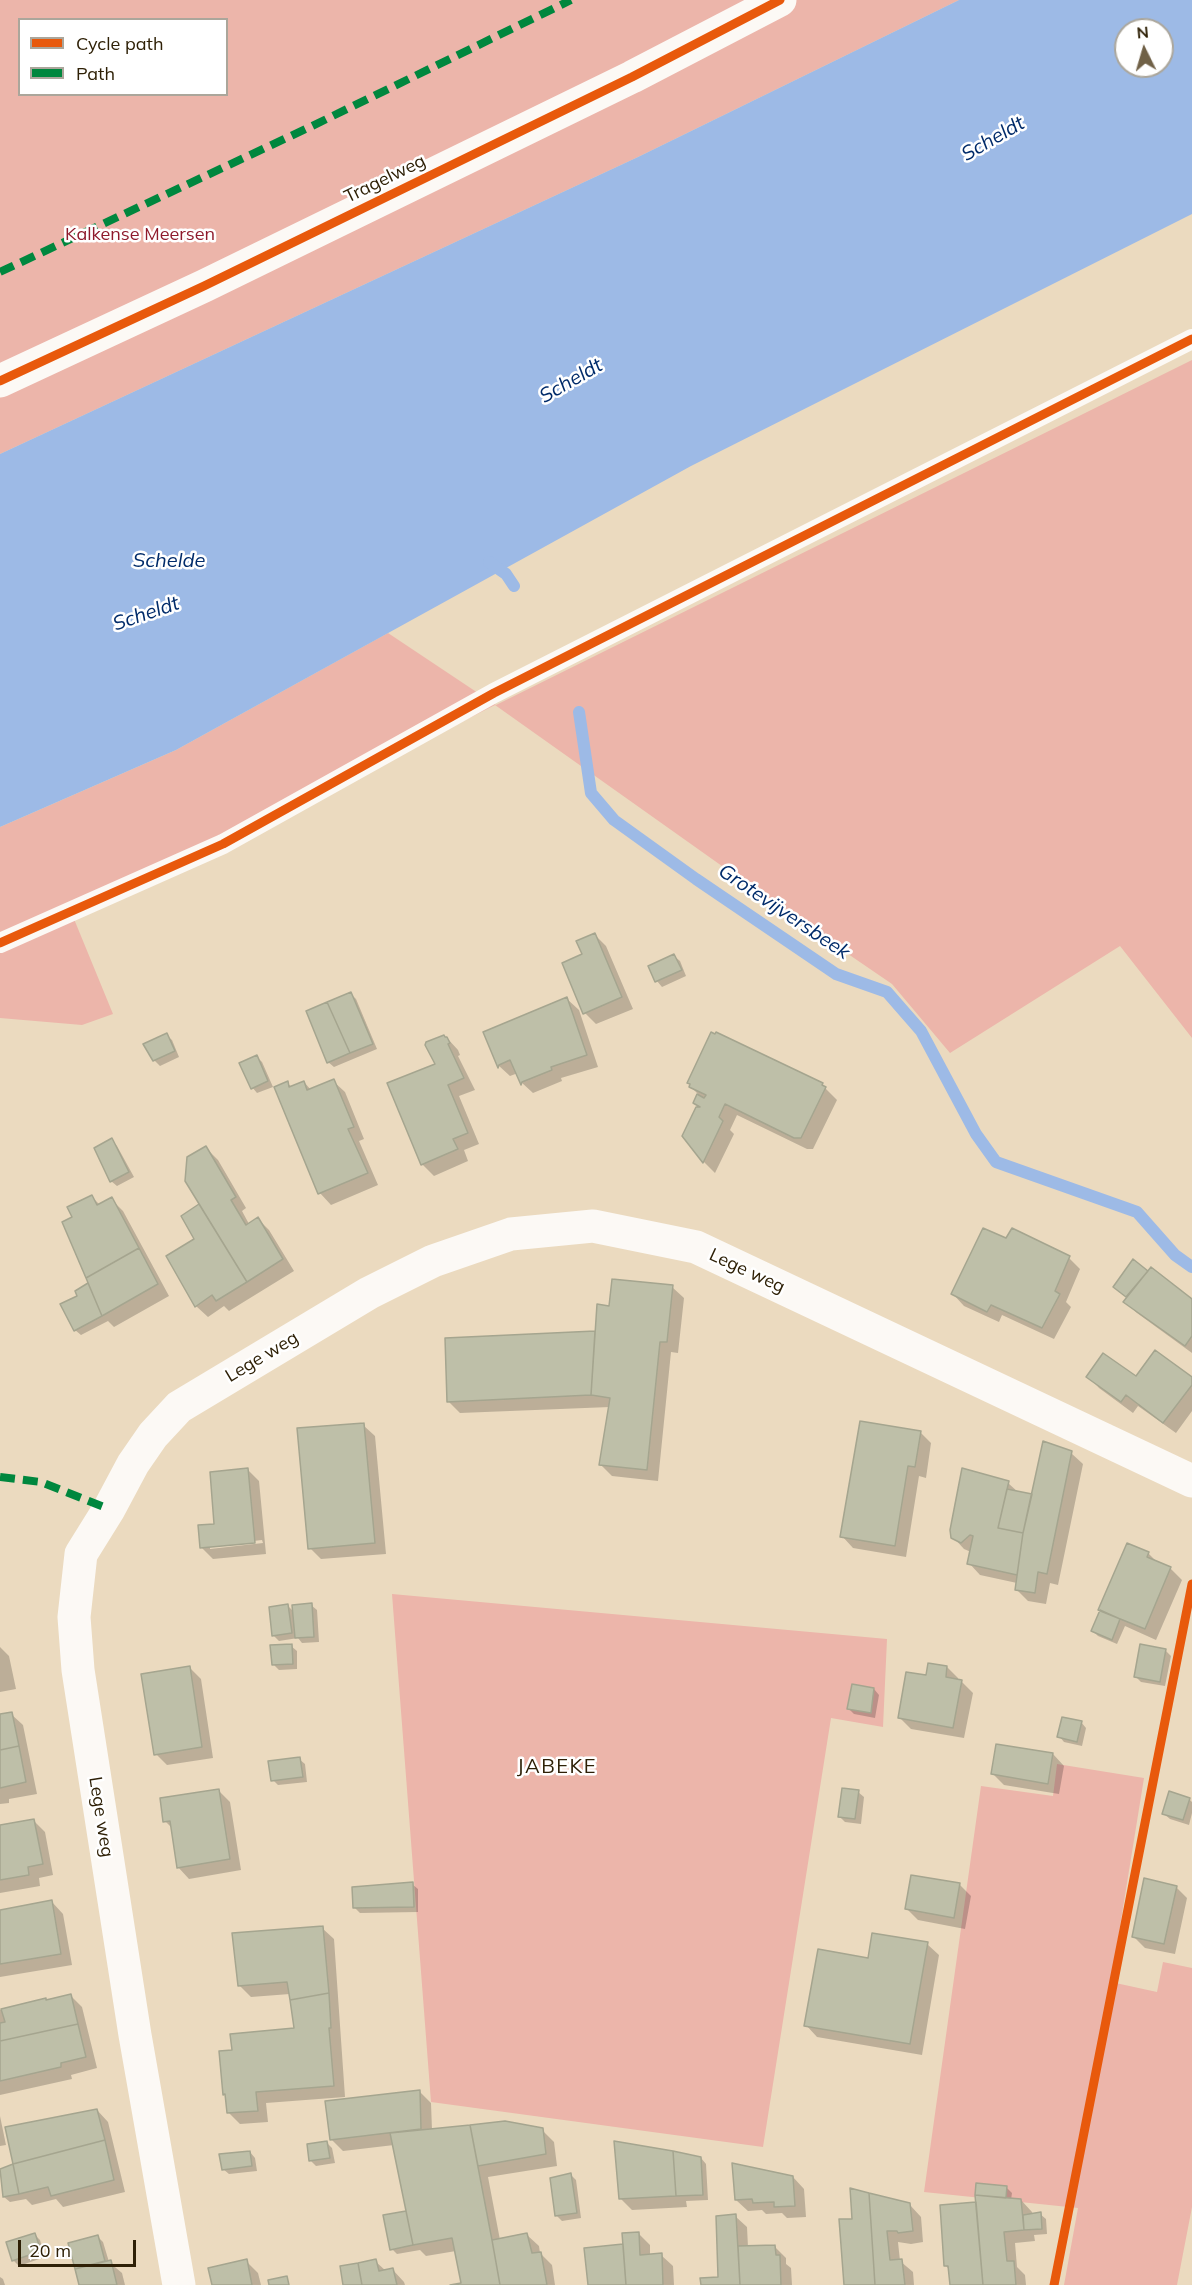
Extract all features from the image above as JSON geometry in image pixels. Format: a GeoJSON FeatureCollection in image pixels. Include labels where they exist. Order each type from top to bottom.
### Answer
{"type":"FeatureCollection","features":[{"type":"Feature","properties":{"kind":"street","name":"Tragelweg"},"geometry":{"type":"LineString","coordinates":[[0,381],[236,270],[632,77],[780,0]]}},
{"type":"Feature","properties":{"kind":"street","name":"Lege weg"},"geometry":{"type":"LineString","coordinates":[[179,2285],[131,2011],[78,1670],[74,1617],[81,1554],[109,1509],[132,1464],[153,1435],[179,1407],[369,1293],[433,1261],[511,1234],[593,1226],[696,1247],[1192,1481]]}},
{"type":"Feature","properties":{"kind":"lane"},"geometry":{"type":"LineString","coordinates":[[0,943],[223,844],[494,693],[1192,339]]}},
{"type":"Feature","properties":{"kind":"green space","name":"Kalkense Meersen"},"geometry":{"type":"Polygon","coordinates":[[[0,0],[959,0],[638,157],[0,454],[0,0]]]}},
{"type":"Feature","properties":{"kind":"green space"},"geometry":{"type":"Polygon","coordinates":[[[1192,360],[1192,1038],[1120,946],[950,1053],[892,984],[495,705],[74,919],[113,1014],[82,1025],[0,1018],[0,827],[176,750],[388,633],[496,705],[1192,360]]]}},
{"type":"Feature","properties":{"kind":"green space"},"geometry":{"type":"Polygon","coordinates":[[[392,1594],[887,1639],[883,1727],[831,1718],[763,2147],[431,2102],[392,1594]]]}},
{"type":"Feature","properties":{"kind":"green space"},"geometry":{"type":"Polygon","coordinates":[[[1057,1764],[1144,1778],[1111,1982],[1157,1992],[1163,1962],[1192,1968],[1192,2207],[1177,2285],[1064,2285],[1078,2208],[924,2192],[981,1786],[1053,1796],[1057,1764]]]}},
{"type":"Feature","properties":{"kind":"water","name":"Schelde"},"geometry":{"type":"Polygon","coordinates":[[[959,0],[1192,0],[1192,214],[691,466],[176,750],[0,827],[0,454],[638,157],[959,0]]]}},
{"type":"Feature","properties":{"kind":"building"},"geometry":{"type":"Polygon","coordinates":[[[595,933],[622,997],[583,1014],[562,963],[582,954],[576,941],[595,933]]]}},
{"type":"Feature","properties":{"kind":"building"},"geometry":{"type":"Polygon","coordinates":[[[674,954],[682,970],[655,982],[648,966],[674,954]]]}},
{"type":"Feature","properties":{"kind":"building"},"geometry":{"type":"Polygon","coordinates":[[[351,992],[373,1044],[350,1053],[327,1002],[351,992]]]}},
{"type":"Feature","properties":{"kind":"building"},"geometry":{"type":"Polygon","coordinates":[[[567,997],[587,1055],[551,1067],[552,1070],[522,1082],[521,1085],[510,1060],[499,1065],[498,1068],[483,1032],[567,997]]]}},
{"type":"Feature","properties":{"kind":"building"},"geometry":{"type":"Polygon","coordinates":[[[327,1002],[350,1053],[327,1063],[306,1011],[327,1002]]]}},
{"type":"Feature","properties":{"kind":"building"},"geometry":{"type":"Polygon","coordinates":[[[711,1032],[715,1034],[716,1032],[823,1083],[822,1085],[826,1087],[801,1138],[794,1138],[725,1104],[719,1117],[723,1121],[703,1163],[682,1136],[696,1107],[700,1107],[693,1103],[697,1094],[704,1098],[706,1095],[689,1087],[690,1084],[687,1083],[711,1032]]]}},
{"type":"Feature","properties":{"kind":"building"},"geometry":{"type":"Polygon","coordinates":[[[167,1033],[175,1051],[153,1061],[143,1044],[167,1033]]]}},
{"type":"Feature","properties":{"kind":"building"},"geometry":{"type":"Polygon","coordinates":[[[444,1035],[450,1043],[448,1044],[464,1078],[448,1085],[468,1133],[453,1139],[458,1149],[421,1165],[387,1083],[435,1064],[425,1045],[426,1042],[444,1035]]]}},
{"type":"Feature","properties":{"kind":"building"},"geometry":{"type":"Polygon","coordinates":[[[257,1055],[268,1081],[251,1089],[239,1063],[257,1055]]]}},
{"type":"Feature","properties":{"kind":"building"},"geometry":{"type":"Polygon","coordinates":[[[334,1079],[354,1127],[348,1129],[368,1173],[318,1194],[274,1087],[288,1081],[289,1087],[304,1081],[307,1090],[334,1079]]]}},
{"type":"Feature","properties":{"kind":"building"},"geometry":{"type":"Polygon","coordinates":[[[112,1138],[129,1172],[110,1182],[94,1148],[112,1138]]]}},
{"type":"Feature","properties":{"kind":"building"},"geometry":{"type":"Polygon","coordinates":[[[206,1146],[236,1197],[231,1200],[246,1225],[258,1217],[283,1259],[247,1282],[185,1181],[187,1157],[206,1146]]]}},
{"type":"Feature","properties":{"kind":"building"},"geometry":{"type":"Polygon","coordinates":[[[92,1195],[97,1205],[112,1197],[139,1248],[86,1278],[62,1222],[72,1217],[67,1207],[92,1195]]]}},
{"type":"Feature","properties":{"kind":"building"},"geometry":{"type":"Polygon","coordinates":[[[199,1204],[247,1282],[216,1301],[212,1295],[195,1307],[166,1256],[194,1239],[181,1216],[199,1204]]]}},
{"type":"Feature","properties":{"kind":"building"},"geometry":{"type":"Polygon","coordinates":[[[983,1228],[1006,1238],[1012,1228],[1070,1256],[1055,1291],[1060,1294],[1042,1328],[991,1305],[987,1312],[951,1294],[983,1228]]]}},
{"type":"Feature","properties":{"kind":"building"},"geometry":{"type":"Polygon","coordinates":[[[139,1248],[158,1284],[102,1316],[86,1278],[139,1248]]]}},
{"type":"Feature","properties":{"kind":"building"},"geometry":{"type":"Polygon","coordinates":[[[1133,1259],[1148,1271],[1126,1297],[1113,1287],[1133,1259]]]}},
{"type":"Feature","properties":{"kind":"building"},"geometry":{"type":"Polygon","coordinates":[[[1151,1267],[1192,1299],[1192,1336],[1185,1346],[1123,1302],[1151,1267]]]}},
{"type":"Feature","properties":{"kind":"building"},"geometry":{"type":"Polygon","coordinates":[[[612,1279],[673,1285],[667,1342],[660,1342],[647,1470],[599,1465],[610,1398],[591,1395],[597,1304],[609,1306],[612,1279]]]}},
{"type":"Feature","properties":{"kind":"building"},"geometry":{"type":"Polygon","coordinates":[[[88,1283],[102,1316],[74,1331],[60,1304],[77,1296],[75,1291],[88,1283]]]}},
{"type":"Feature","properties":{"kind":"building"},"geometry":{"type":"Polygon","coordinates":[[[595,1331],[591,1395],[447,1402],[445,1338],[595,1331]]]}},
{"type":"Feature","properties":{"kind":"building"},"geometry":{"type":"Polygon","coordinates":[[[1155,1350],[1192,1377],[1192,1385],[1163,1423],[1126,1395],[1121,1402],[1086,1377],[1103,1353],[1136,1376],[1155,1350]]]}},
{"type":"Feature","properties":{"kind":"building"},"geometry":{"type":"Polygon","coordinates":[[[860,1421],[921,1431],[915,1467],[908,1466],[895,1546],[840,1537],[860,1421]]]}},
{"type":"Feature","properties":{"kind":"building"},"geometry":{"type":"Polygon","coordinates":[[[364,1423],[375,1543],[308,1549],[297,1428],[364,1423]]]}},
{"type":"Feature","properties":{"kind":"building"},"geometry":{"type":"Polygon","coordinates":[[[1043,1441],[1072,1451],[1047,1574],[1038,1572],[1035,1593],[1015,1590],[1023,1533],[1043,1441]]]}},
{"type":"Feature","properties":{"kind":"building"},"geometry":{"type":"Polygon","coordinates":[[[248,1468],[255,1543],[200,1548],[198,1525],[214,1524],[210,1472],[248,1468]]]}},
{"type":"Feature","properties":{"kind":"building"},"geometry":{"type":"Polygon","coordinates":[[[962,1468],[1009,1481],[998,1528],[1023,1533],[1017,1575],[967,1564],[973,1536],[970,1535],[961,1543],[951,1538],[950,1530],[962,1468]]]}},
{"type":"Feature","properties":{"kind":"building"},"geometry":{"type":"Polygon","coordinates":[[[1007,1489],[1032,1494],[1023,1533],[998,1528],[1007,1489]]]}},
{"type":"Feature","properties":{"kind":"building"},"geometry":{"type":"Polygon","coordinates":[[[1127,1543],[1149,1552],[1147,1557],[1171,1567],[1145,1629],[1098,1610],[1127,1543]]]}},
{"type":"Feature","properties":{"kind":"building"},"geometry":{"type":"Polygon","coordinates":[[[312,1603],[314,1637],[295,1638],[292,1605],[312,1603]]]}},
{"type":"Feature","properties":{"kind":"building"},"geometry":{"type":"Polygon","coordinates":[[[288,1604],[292,1633],[272,1636],[269,1607],[288,1604]]]}},
{"type":"Feature","properties":{"kind":"building"},"geometry":{"type":"Polygon","coordinates":[[[1100,1610],[1120,1619],[1112,1640],[1091,1631],[1100,1610]]]}},
{"type":"Feature","properties":{"kind":"building"},"geometry":{"type":"Polygon","coordinates":[[[292,1644],[293,1664],[272,1665],[270,1645],[292,1644]]]}},
{"type":"Feature","properties":{"kind":"building"},"geometry":{"type":"Polygon","coordinates":[[[1140,1644],[1166,1649],[1160,1682],[1134,1677],[1140,1644]]]}},
{"type":"Feature","properties":{"kind":"building"},"geometry":{"type":"Polygon","coordinates":[[[928,1663],[947,1666],[946,1677],[962,1680],[953,1728],[898,1718],[906,1672],[926,1675],[928,1663]]]}},
{"type":"Feature","properties":{"kind":"building"},"geometry":{"type":"Polygon","coordinates":[[[190,1666],[202,1747],[154,1755],[141,1674],[190,1666]]]}},
{"type":"Feature","properties":{"kind":"building"},"geometry":{"type":"Polygon","coordinates":[[[852,1684],[874,1688],[871,1713],[847,1709],[852,1684]]]}},
{"type":"Feature","properties":{"kind":"building"},"geometry":{"type":"Polygon","coordinates":[[[12,1712],[19,1746],[0,1750],[0,1714],[12,1712]]]}},
{"type":"Feature","properties":{"kind":"building"},"geometry":{"type":"Polygon","coordinates":[[[1062,1717],[1082,1721],[1077,1742],[1057,1737],[1062,1717]]]}},
{"type":"Feature","properties":{"kind":"building"},"geometry":{"type":"Polygon","coordinates":[[[996,1744],[1053,1753],[1048,1784],[991,1774],[996,1744]]]}},
{"type":"Feature","properties":{"kind":"building"},"geometry":{"type":"Polygon","coordinates":[[[19,1746],[26,1782],[0,1788],[0,1750],[19,1746]]]}},
{"type":"Feature","properties":{"kind":"building"},"geometry":{"type":"Polygon","coordinates":[[[300,1757],[303,1777],[271,1781],[268,1761],[300,1757]]]}},
{"type":"Feature","properties":{"kind":"building"},"geometry":{"type":"Polygon","coordinates":[[[842,1788],[859,1790],[855,1819],[838,1817],[842,1788]]]}},
{"type":"Feature","properties":{"kind":"building"},"geometry":{"type":"Polygon","coordinates":[[[219,1789],[230,1859],[177,1868],[170,1821],[163,1822],[160,1798],[219,1789]]]}},
{"type":"Feature","properties":{"kind":"building"},"geometry":{"type":"Polygon","coordinates":[[[1169,1791],[1190,1798],[1183,1820],[1162,1814],[1169,1791]]]}},
{"type":"Feature","properties":{"kind":"building"},"geometry":{"type":"Polygon","coordinates":[[[34,1819],[43,1864],[28,1867],[29,1875],[0,1880],[0,1825],[34,1819]]]}},
{"type":"Feature","properties":{"kind":"building"},"geometry":{"type":"Polygon","coordinates":[[[911,1875],[960,1883],[954,1918],[905,1909],[911,1875]]]}},
{"type":"Feature","properties":{"kind":"building"},"geometry":{"type":"Polygon","coordinates":[[[1144,1878],[1177,1886],[1164,1944],[1132,1937],[1144,1878]]]}},
{"type":"Feature","properties":{"kind":"building"},"geometry":{"type":"Polygon","coordinates":[[[413,1882],[414,1907],[353,1908],[352,1887],[413,1882]]]}},
{"type":"Feature","properties":{"kind":"building"},"geometry":{"type":"Polygon","coordinates":[[[52,1900],[61,1954],[0,1964],[0,1910],[52,1900]]]}},
{"type":"Feature","properties":{"kind":"building"},"geometry":{"type":"Polygon","coordinates":[[[323,1926],[329,1993],[290,2000],[287,1982],[238,1986],[232,1933],[323,1926]]]}},
{"type":"Feature","properties":{"kind":"building"},"geometry":{"type":"Polygon","coordinates":[[[872,1933],[928,1942],[910,2044],[804,2026],[818,1949],[868,1958],[872,1933]]]}},
{"type":"Feature","properties":{"kind":"building"},"geometry":{"type":"Polygon","coordinates":[[[329,1993],[331,2028],[329,2028],[334,2086],[256,2092],[258,2111],[227,2113],[219,2051],[232,2050],[230,2034],[294,2028],[290,2000],[329,1993]]]}},
{"type":"Feature","properties":{"kind":"building"},"geometry":{"type":"Polygon","coordinates":[[[71,1994],[78,2024],[0,2041],[0,2023],[5,2022],[1,2009],[71,1994]]]}},
{"type":"Feature","properties":{"kind":"building"},"geometry":{"type":"Polygon","coordinates":[[[78,2024],[86,2057],[61,2063],[61,2067],[0,2081],[0,2041],[78,2024]]]}},
{"type":"Feature","properties":{"kind":"building"},"geometry":{"type":"Polygon","coordinates":[[[420,2090],[421,2129],[330,2140],[325,2101],[420,2090]]]}},
{"type":"Feature","properties":{"kind":"building"},"geometry":{"type":"Polygon","coordinates":[[[97,2109],[105,2140],[13,2164],[5,2127],[97,2109]]]}},
{"type":"Feature","properties":{"kind":"building"},"geometry":{"type":"Polygon","coordinates":[[[505,2121],[543,2128],[546,2154],[478,2166],[470,2125],[505,2121]]]}},
{"type":"Feature","properties":{"kind":"building"},"geometry":{"type":"Polygon","coordinates":[[[470,2125],[500,2285],[450,2285],[461,2283],[452,2238],[413,2245],[390,2133],[470,2125]]]}},
{"type":"Feature","properties":{"kind":"building"},"geometry":{"type":"Polygon","coordinates":[[[105,2140],[114,2180],[51,2196],[48,2187],[19,2194],[13,2164],[105,2140]]]}},
{"type":"Feature","properties":{"kind":"building"},"geometry":{"type":"Polygon","coordinates":[[[327,2141],[330,2158],[309,2161],[307,2144],[327,2141]]]}},
{"type":"Feature","properties":{"kind":"building"},"geometry":{"type":"Polygon","coordinates":[[[614,2141],[673,2151],[676,2196],[619,2199],[614,2141]]]}},
{"type":"Feature","properties":{"kind":"building"},"geometry":{"type":"Polygon","coordinates":[[[250,2151],[252,2166],[222,2170],[219,2154],[250,2151]]]}},
{"type":"Feature","properties":{"kind":"building"},"geometry":{"type":"Polygon","coordinates":[[[673,2151],[701,2157],[703,2195],[676,2196],[673,2151]]]}},
{"type":"Feature","properties":{"kind":"building"},"geometry":{"type":"Polygon","coordinates":[[[732,2163],[793,2176],[795,2206],[774,2207],[774,2202],[753,2203],[752,2199],[735,2200],[732,2163]]]}},
{"type":"Feature","properties":{"kind":"building"},"geometry":{"type":"Polygon","coordinates":[[[13,2164],[19,2194],[3,2197],[0,2169],[13,2164]]]}},
{"type":"Feature","properties":{"kind":"building"},"geometry":{"type":"Polygon","coordinates":[[[571,2173],[577,2213],[555,2216],[550,2178],[571,2173]]]}},
{"type":"Feature","properties":{"kind":"building"},"geometry":{"type":"Polygon","coordinates":[[[976,2183],[1007,2186],[1006,2198],[975,2195],[976,2183]]]}},
{"type":"Feature","properties":{"kind":"building"},"geometry":{"type":"Polygon","coordinates":[[[850,2188],[869,2193],[875,2285],[844,2285],[839,2219],[852,2219],[850,2188]]]}},
{"type":"Feature","properties":{"kind":"building"},"geometry":{"type":"Polygon","coordinates":[[[869,2193],[910,2203],[913,2231],[898,2233],[887,2231],[890,2260],[902,2259],[905,2285],[875,2285],[869,2193]]]}},
{"type":"Feature","properties":{"kind":"building"},"geometry":{"type":"Polygon","coordinates":[[[975,2195],[1021,2199],[1024,2230],[1004,2232],[1007,2261],[1014,2261],[1016,2285],[983,2285],[975,2195]]]}},
{"type":"Feature","properties":{"kind":"building"},"geometry":{"type":"Polygon","coordinates":[[[976,2202],[983,2285],[950,2285],[948,2266],[944,2266],[940,2205],[976,2202]]]}},
{"type":"Feature","properties":{"kind":"building"},"geometry":{"type":"Polygon","coordinates":[[[406,2211],[413,2245],[390,2250],[383,2215],[406,2211]]]}},
{"type":"Feature","properties":{"kind":"building"},"geometry":{"type":"Polygon","coordinates":[[[1041,2212],[1042,2229],[1024,2230],[1023,2215],[1041,2212]]]}},
{"type":"Feature","properties":{"kind":"building"},"geometry":{"type":"Polygon","coordinates":[[[736,2214],[740,2285],[701,2285],[700,2278],[718,2277],[716,2216],[736,2214]]]}},
{"type":"Feature","properties":{"kind":"building"},"geometry":{"type":"Polygon","coordinates":[[[639,2232],[640,2255],[662,2253],[663,2285],[626,2285],[622,2233],[639,2232]]]}},
{"type":"Feature","properties":{"kind":"building"},"geometry":{"type":"Polygon","coordinates":[[[35,2233],[41,2251],[12,2261],[6,2242],[35,2233]]]}},
{"type":"Feature","properties":{"kind":"building"},"geometry":{"type":"Polygon","coordinates":[[[527,2233],[532,2253],[541,2252],[547,2285],[500,2285],[492,2240],[527,2233]]]}},
{"type":"Feature","properties":{"kind":"building"},"geometry":{"type":"Polygon","coordinates":[[[98,2235],[105,2261],[75,2269],[68,2243],[98,2235]]]}},
{"type":"Feature","properties":{"kind":"building"},"geometry":{"type":"Polygon","coordinates":[[[623,2244],[626,2285],[588,2285],[584,2248],[623,2244]]]}},
{"type":"Feature","properties":{"kind":"building"},"geometry":{"type":"Polygon","coordinates":[[[775,2245],[776,2255],[780,2255],[781,2285],[740,2285],[738,2246],[775,2245]]]}},
{"type":"Feature","properties":{"kind":"building"},"geometry":{"type":"Polygon","coordinates":[[[247,2259],[252,2285],[212,2285],[208,2268],[247,2259]]]}},
{"type":"Feature","properties":{"kind":"building"},"geometry":{"type":"Polygon","coordinates":[[[376,2259],[379,2271],[393,2268],[397,2285],[362,2285],[358,2263],[376,2259]]]}},
{"type":"Feature","properties":{"kind":"building"},"geometry":{"type":"Polygon","coordinates":[[[111,2260],[117,2285],[79,2285],[75,2269],[111,2260]]]}},
{"type":"Feature","properties":{"kind":"building"},"geometry":{"type":"Polygon","coordinates":[[[358,2263],[362,2285],[343,2285],[340,2266],[358,2263]]]}},
{"type":"Feature","properties":{"kind":"building"},"geometry":{"type":"Polygon","coordinates":[[[287,2276],[289,2285],[269,2285],[268,2280],[287,2276]]]}},
{"type":"Feature","properties":{"kind":"waterway","name":"Grotevijversbeek"},"geometry":{"type":"LineString","coordinates":[[489,562],[506,574],[514,586]]}},
{"type":"Feature","properties":{"kind":"waterway","name":"Grotevijversbeek"},"geometry":{"type":"LineString","coordinates":[[579,712],[591,793],[614,820],[836,974],[887,992],[921,1031],[976,1134],[996,1162],[1137,1212],[1175,1255],[1192,1267]]}},
{"type":"Feature","properties":{"kind":"marked path"},"geometry":{"type":"LineString","coordinates":[[0,272],[310,127],[571,0]]}},
{"type":"Feature","properties":{"kind":"marked path"},"geometry":{"type":"LineString","coordinates":[[0,1477],[41,1482],[109,1509]]}},
{"type":"Feature","properties":{"kind":"cycle path"},"geometry":{"type":"LineString","coordinates":[[0,381],[204,286],[632,77],[780,0]]}},
{"type":"Feature","properties":{"kind":"cycle path"},"geometry":{"type":"LineString","coordinates":[[0,943],[223,844],[494,693],[1192,339]]}},
{"type":"Feature","properties":{"kind":"cycle path"},"geometry":{"type":"LineString","coordinates":[[1054,2285],[1192,1584]]}},
{"type":"Feature","properties":{"kind":"district","name":"JABEKE"},"geometry":{"type":"Point","coordinates":[557,1767]}},
{"type":"Feature","properties":{"kind":"water label","name":"Scheldt"},"geometry":{"type":"Point","coordinates":[993,139]}},
{"type":"Feature","properties":{"kind":"water label","name":"Scheldt"},"geometry":{"type":"Point","coordinates":[571,381]}},
{"type":"Feature","properties":{"kind":"water label","name":"Scheldt"},"geometry":{"type":"Point","coordinates":[146,614]}}]}
